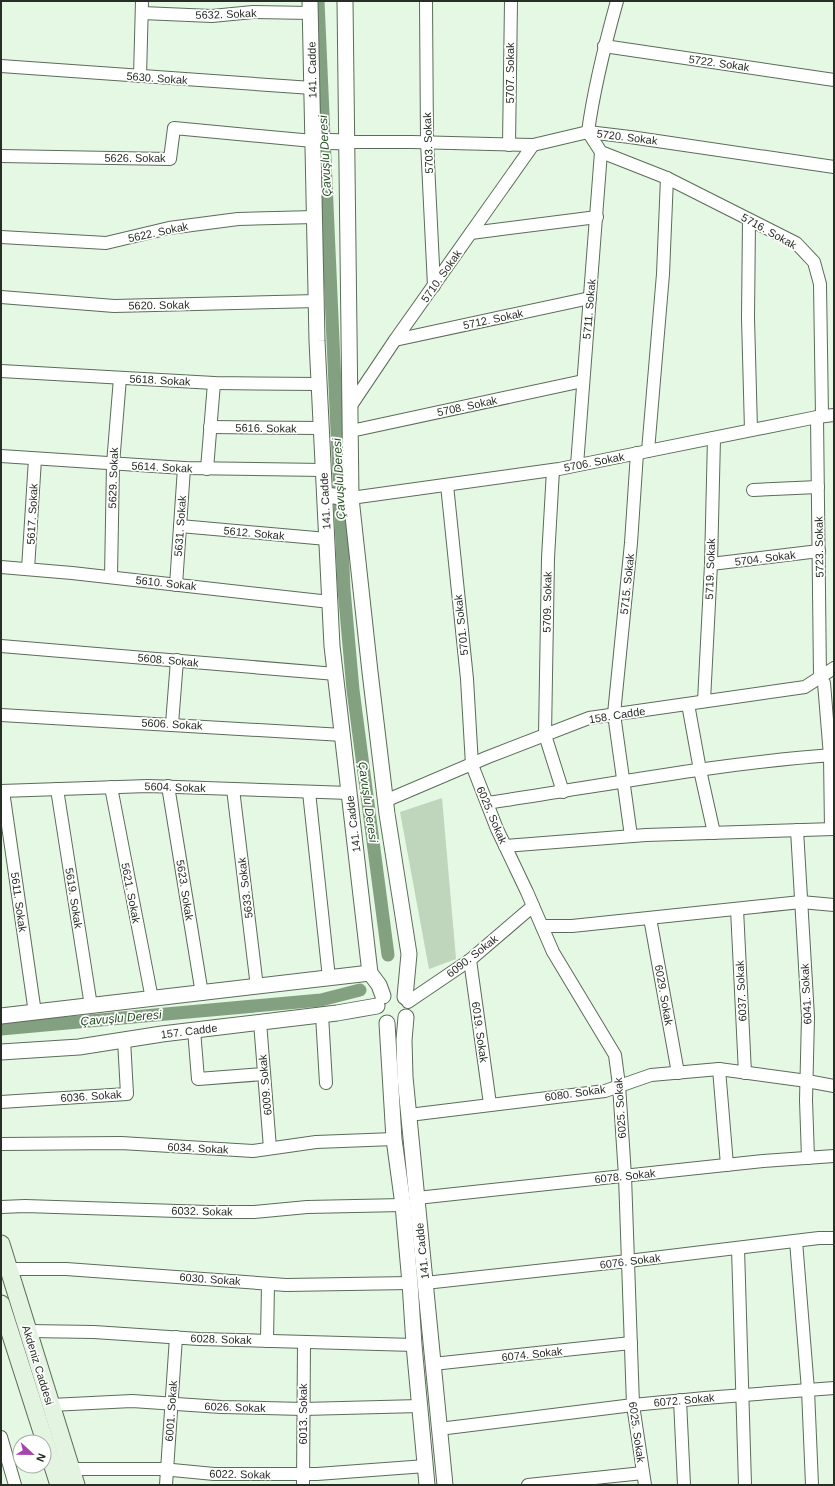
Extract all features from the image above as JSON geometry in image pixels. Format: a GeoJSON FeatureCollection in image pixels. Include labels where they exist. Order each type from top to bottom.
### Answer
{"type":"FeatureCollection","features":[{"type":"Feature","properties":{"kind":"main road","name":"Akdeniz Caddesi"},"geometry":{"type":"LineString","coordinates":[[1,1244],[76,1485]]}},
{"type":"Feature","properties":{"kind":"main road","name":"Akdeniz Caddesi"},"geometry":{"type":"LineString","coordinates":[[1,1304],[56,1478]]}},
{"type":"Feature","properties":{"kind":"street"},"geometry":{"type":"LineString","coordinates":[[345,1],[351,498],[385,801],[409,954],[407,999],[409,1012],[403,1021],[398,1024],[387,1023],[379,1016],[380,1001],[391,992],[396,992],[407,999]]}},
{"type":"Feature","properties":{"kind":"street","name":"5703. Sokak"},"geometry":{"type":"LineString","coordinates":[[426,1],[427,142],[434,286]]}},
{"type":"Feature","properties":{"kind":"street","name":"5707. Sokak"},"geometry":{"type":"LineString","coordinates":[[509,145],[511,1]]}},
{"type":"Feature","properties":{"kind":"street"},"geometry":{"type":"LineString","coordinates":[[601,152],[588,132],[604,46],[617,1]]}},
{"type":"Feature","properties":{"kind":"street"},"geometry":{"type":"LineString","coordinates":[[140,76],[142,7]]}},
{"type":"Feature","properties":{"kind":"street","name":"5632. Sokak"},"geometry":{"type":"LineString","coordinates":[[142,7],[212,16],[310,7]]}},
{"type":"Feature","properties":{"kind":"street","name":"141. Cadde"},"geometry":{"type":"LineString","coordinates":[[310,7],[319,384],[332,646],[370,973],[379,985],[380,1001]]}},
{"type":"Feature","properties":{"kind":"street","name":"5722. Sokak"},"geometry":{"type":"LineString","coordinates":[[604,46],[834,80]]}},
{"type":"Feature","properties":{"kind":"street","name":"5630. Sokak"},"geometry":{"type":"LineString","coordinates":[[1,66],[312,88]]}},
{"type":"Feature","properties":{"kind":"street","name":"5626. Sokak"},"geometry":{"type":"LineString","coordinates":[[1,156],[170,159],[174,128],[314,141]]}},
{"type":"Feature","properties":{"kind":"street","name":"5720. Sokak"},"geometry":{"type":"LineString","coordinates":[[346,142],[427,142],[533,145],[588,132],[630,136],[834,167]]}},
{"type":"Feature","properties":{"kind":"street"},"geometry":{"type":"LineString","coordinates":[[314,141],[346,142]]}},
{"type":"Feature","properties":{"kind":"street","name":"5710. Sokak"},"geometry":{"type":"LineString","coordinates":[[350,407],[533,145]]}},
{"type":"Feature","properties":{"kind":"street","name":"5716. Sokak"},"geometry":{"type":"LineString","coordinates":[[601,152],[667,178],[796,243],[814,262],[820,284],[824,416]]}},
{"type":"Feature","properties":{"kind":"street","name":"5711. Sokak"},"geometry":{"type":"LineString","coordinates":[[577,465],[601,152]]}},
{"type":"Feature","properties":{"kind":"street","name":"5715. Sokak"},"geometry":{"type":"LineString","coordinates":[[631,836],[614,714],[631,543],[663,274],[667,178]]}},
{"type":"Feature","properties":{"kind":"street","name":"5622. Sokak"},"geometry":{"type":"LineString","coordinates":[[1,237],[106,243],[169,228],[238,219],[315,217]]}},
{"type":"Feature","properties":{"kind":"street"},"geometry":{"type":"LineString","coordinates":[[471,233],[597,217]]}},
{"type":"Feature","properties":{"kind":"street"},"geometry":{"type":"LineString","coordinates":[[749,220],[748,318],[751,430]]}},
{"type":"Feature","properties":{"kind":"street","name":"5620. Sokak"},"geometry":{"type":"LineString","coordinates":[[1,297],[114,306],[317,301]]}},
{"type":"Feature","properties":{"kind":"street","name":"5712. Sokak"},"geometry":{"type":"LineString","coordinates":[[396,340],[590,298]]}},
{"type":"Feature","properties":{"kind":"street","name":"5618. Sokak"},"geometry":{"type":"LineString","coordinates":[[1,371],[214,383],[319,384]]}},
{"type":"Feature","properties":{"kind":"street","name":"5629. Sokak"},"geometry":{"type":"LineString","coordinates":[[111,577],[113,464],[120,378]]}},
{"type":"Feature","properties":{"kind":"street","name":"5708. Sokak"},"geometry":{"type":"LineString","coordinates":[[351,431],[583,381]]}},
{"type":"Feature","properties":{"kind":"street"},"geometry":{"type":"LineString","coordinates":[[207,469],[214,383]]}},
{"type":"Feature","properties":{"kind":"street","name":"5706. Sokak"},"geometry":{"type":"LineString","coordinates":[[351,498],[553,470],[824,416]]}},
{"type":"Feature","properties":{"kind":"street","name":"5723. Sokak"},"geometry":{"type":"LineString","coordinates":[[824,416],[818,487],[819,551],[826,681],[832,755],[832,829]]}},
{"type":"Feature","properties":{"kind":"street","name":"5616. Sokak"},"geometry":{"type":"LineString","coordinates":[[210,427],[322,428]]}},
{"type":"Feature","properties":{"kind":"street","name":"5719. Sokak"},"geometry":{"type":"LineString","coordinates":[[704,701],[711,564],[714,438]]}},
{"type":"Feature","properties":{"kind":"street","name":"5614. Sokak"},"geometry":{"type":"LineString","coordinates":[[1,456],[207,469],[324,470]]}},
{"type":"Feature","properties":{"kind":"street","name":"5617. Sokak"},"geometry":{"type":"LineString","coordinates":[[28,569],[35,458]]}},
{"type":"Feature","properties":{"kind":"street","name":"5631. Sokak"},"geometry":{"type":"LineString","coordinates":[[176,585],[184,468]]}},
{"type":"Feature","properties":{"kind":"street","name":"5709. Sokak"},"geometry":{"type":"LineString","coordinates":[[553,470],[548,558],[545,735],[563,792]]}},
{"type":"Feature","properties":{"kind":"street","name":"5701. Sokak"},"geometry":{"type":"LineString","coordinates":[[447,485],[466,679],[472,765]]}},
{"type":"Feature","properties":{"kind":"street"},"geometry":{"type":"LineString","coordinates":[[753,490],[818,487]]}},
{"type":"Feature","properties":{"kind":"street"},"geometry":{"type":"LineString","coordinates":[[325,495],[351,498]]}},
{"type":"Feature","properties":{"kind":"street","name":"5612. Sokak"},"geometry":{"type":"LineString","coordinates":[[180,526],[327,539]]}},
{"type":"Feature","properties":{"kind":"street","name":"5704. Sokak"},"geometry":{"type":"LineString","coordinates":[[711,564],[819,551]]}},
{"type":"Feature","properties":{"kind":"street","name":"5610. Sokak"},"geometry":{"type":"LineString","coordinates":[[1,567],[111,577],[330,602]]}},
{"type":"Feature","properties":{"kind":"street","name":"5608. Sokak"},"geometry":{"type":"LineString","coordinates":[[1,646],[336,674]]}},
{"type":"Feature","properties":{"kind":"street"},"geometry":{"type":"LineString","coordinates":[[172,724],[177,660]]}},
{"type":"Feature","properties":{"kind":"street","name":"158. Cadde"},"geometry":{"type":"LineString","coordinates":[[385,801],[589,718],[804,687],[826,681],[834,668]]}},
{"type":"Feature","properties":{"kind":"street"},"geometry":{"type":"LineString","coordinates":[[688,704],[700,770],[714,833]]}},
{"type":"Feature","properties":{"kind":"street","name":"5606. Sokak"},"geometry":{"type":"LineString","coordinates":[[1,715],[343,735]]}},
{"type":"Feature","properties":{"kind":"street"},"geometry":{"type":"LineString","coordinates":[[487,803],[700,770],[772,760],[832,755]]}},
{"type":"Feature","properties":{"kind":"street","name":"6025. Sokak"},"geometry":{"type":"LineString","coordinates":[[472,765],[505,846],[553,952],[615,1055],[619,1085],[625,1176],[633,1405],[644,1479]]}},
{"type":"Feature","properties":{"kind":"street","name":"5604. Sokak"},"geometry":{"type":"LineString","coordinates":[[2,791],[168,786],[350,793]]}},
{"type":"Feature","properties":{"kind":"street","name":"5623. Sokak"},"geometry":{"type":"LineString","coordinates":[[168,786],[202,994]]}},
{"type":"Feature","properties":{"kind":"street","name":"5621. Sokak"},"geometry":{"type":"LineString","coordinates":[[110,787],[152,999]]}},
{"type":"Feature","properties":{"kind":"street","name":"5619. Sokak"},"geometry":{"type":"LineString","coordinates":[[57,789],[91,1006]]}},
{"type":"Feature","properties":{"kind":"street","name":"5633. Sokak"},"geometry":{"type":"LineString","coordinates":[[233,789],[257,987]]}},
{"type":"Feature","properties":{"kind":"street","name":"5611. Sokak"},"geometry":{"type":"LineString","coordinates":[[2,791],[6,846],[35,1012]]}},
{"type":"Feature","properties":{"kind":"street"},"geometry":{"type":"LineString","coordinates":[[309,792],[329,978]]}},
{"type":"Feature","properties":{"kind":"street"},"geometry":{"type":"LineString","coordinates":[[505,846],[631,836],[832,829]]}},
{"type":"Feature","properties":{"kind":"street","name":"6041. Sokak"},"geometry":{"type":"LineString","coordinates":[[797,830],[808,1017],[808,1158]]}},
{"type":"Feature","properties":{"kind":"street"},"geometry":{"type":"LineString","coordinates":[[542,926],[572,926],[802,902],[834,905]]}},
{"type":"Feature","properties":{"kind":"street","name":"6090. Sokak"},"geometry":{"type":"LineString","coordinates":[[407,999],[470,960],[533,906]]}},
{"type":"Feature","properties":{"kind":"street","name":"6037. Sokak"},"geometry":{"type":"LineString","coordinates":[[737,909],[745,1073]]}},
{"type":"Feature","properties":{"kind":"street","name":"6029. Sokak"},"geometry":{"type":"LineString","coordinates":[[650,918],[678,1073]]}},
{"type":"Feature","properties":{"kind":"street","name":"6019. Sokak"},"geometry":{"type":"LineString","coordinates":[[470,960],[490,1104]]}},
{"type":"Feature","properties":{"kind":"street"},"geometry":{"type":"LineString","coordinates":[[1,1016],[202,994],[370,973]]}},
{"type":"Feature","properties":{"kind":"street","name":"157. Cadde"},"geometry":{"type":"LineString","coordinates":[[1,1052],[79,1047],[194,1030],[322,1015],[380,1001]]}},
{"type":"Feature","properties":{"kind":"street"},"geometry":{"type":"LineString","coordinates":[[322,1015],[326,1084]]}},
{"type":"Feature","properties":{"kind":"street","name":"141. Cadde"},"geometry":{"type":"LineString","coordinates":[[406,1017],[404,1040],[405,1077],[417,1198],[418,1283],[414,1344],[428,1485]]}},
{"type":"Feature","properties":{"kind":"street","name":"6009. Sokak"},"geometry":{"type":"LineString","coordinates":[[260,1022],[270,1148]]}},
{"type":"Feature","properties":{"kind":"street","name":"141. Cadde"},"geometry":{"type":"LineString","coordinates":[[387,1023],[394,1139],[403,1205],[433,1364],[445,1485]]}},
{"type":"Feature","properties":{"kind":"street"},"geometry":{"type":"LineString","coordinates":[[194,1030],[198,1079],[264,1074]]}},
{"type":"Feature","properties":{"kind":"street","name":"6036. Sokak"},"geometry":{"type":"LineString","coordinates":[[1,1102],[127,1094],[124,1040]]}},
{"type":"Feature","properties":{"kind":"street"},"geometry":{"type":"LineString","coordinates":[[719,1069],[727,1165]]}},
{"type":"Feature","properties":{"kind":"street","name":"6080. Sokak"},"geometry":{"type":"LineString","coordinates":[[409,1115],[605,1091],[651,1075],[719,1069],[807,1080],[834,1086]]}},
{"type":"Feature","properties":{"kind":"street","name":"6034. Sokak"},"geometry":{"type":"LineString","coordinates":[[1,1144],[121,1143],[253,1151],[316,1142],[394,1139]]}},
{"type":"Feature","properties":{"kind":"street","name":"6078. Sokak"},"geometry":{"type":"LineString","coordinates":[[417,1198],[727,1165],[834,1156]]}},
{"type":"Feature","properties":{"kind":"street","name":"6032. Sokak"},"geometry":{"type":"LineString","coordinates":[[1,1207],[25,1206],[200,1212],[254,1212],[307,1207],[403,1205]]}},
{"type":"Feature","properties":{"kind":"street","name":"6076. Sokak"},"geometry":{"type":"LineString","coordinates":[[418,1283],[834,1238]]}},
{"type":"Feature","properties":{"kind":"street"},"geometry":{"type":"LineString","coordinates":[[796,1241],[808,1390],[812,1485]]}},
{"type":"Feature","properties":{"kind":"street"},"geometry":{"type":"LineString","coordinates":[[738,1248],[745,1485]]}},
{"type":"Feature","properties":{"kind":"street","name":"6030. Sokak"},"geometry":{"type":"LineString","coordinates":[[9,1269],[66,1269],[286,1285],[418,1283]]}},
{"type":"Feature","properties":{"kind":"street"},"geometry":{"type":"LineString","coordinates":[[267,1341],[268,1284]]}},
{"type":"Feature","properties":{"kind":"street","name":"6028. Sokak"},"geometry":{"type":"LineString","coordinates":[[28,1331],[94,1332],[267,1341],[414,1344]]}},
{"type":"Feature","properties":{"kind":"street","name":"6001. Sokak"},"geometry":{"type":"LineString","coordinates":[[166,1485],[176,1337]]}},
{"type":"Feature","properties":{"kind":"street","name":"6013. Sokak"},"geometry":{"type":"LineString","coordinates":[[303,1480],[304,1342]]}},
{"type":"Feature","properties":{"kind":"street","name":"6074. Sokak"},"geometry":{"type":"LineString","coordinates":[[433,1364],[631,1343]]}},
{"type":"Feature","properties":{"kind":"street","name":"6072. Sokak"},"geometry":{"type":"LineString","coordinates":[[440,1429],[680,1400],[834,1388]]}},
{"type":"Feature","properties":{"kind":"street"},"geometry":{"type":"LineString","coordinates":[[680,1400],[684,1485]]}},
{"type":"Feature","properties":{"kind":"street","name":"6026. Sokak"},"geometry":{"type":"LineString","coordinates":[[51,1405],[132,1401],[303,1410],[420,1406]]}},
{"type":"Feature","properties":{"kind":"street"},"geometry":{"type":"LineString","coordinates":[[422,1431],[440,1429]]}},
{"type":"Feature","properties":{"kind":"street"},"geometry":{"type":"LineString","coordinates":[[1,1437],[15,1485]]}},
{"type":"Feature","properties":{"kind":"street"},"geometry":{"type":"LineString","coordinates":[[426,1466],[443,1465]]}},
{"type":"Feature","properties":{"kind":"street","name":"6022. Sokak"},"geometry":{"type":"LineString","coordinates":[[56,1478],[71,1469],[167,1470],[303,1480],[426,1466]]}},
{"type":"Feature","properties":{"kind":"street"},"geometry":{"type":"LineString","coordinates":[[528,1485],[644,1479]]}},
{"type":"Feature","properties":{"kind":"green space"},"geometry":{"type":"Polygon","coordinates":[[[442,798],[456,959],[429,969],[400,812],[442,798]]]}},
{"type":"Feature","properties":{"kind":"waterway","name":"Çavuşlu Deresi"},"geometry":{"type":"LineString","coordinates":[[318,1],[344,589],[353,690],[388,955]]}},
{"type":"Feature","properties":{"kind":"waterway","name":"Çavuşlu Deresi"},"geometry":{"type":"LineString","coordinates":[[1,1029],[321,1000],[360,990]]}}]}
